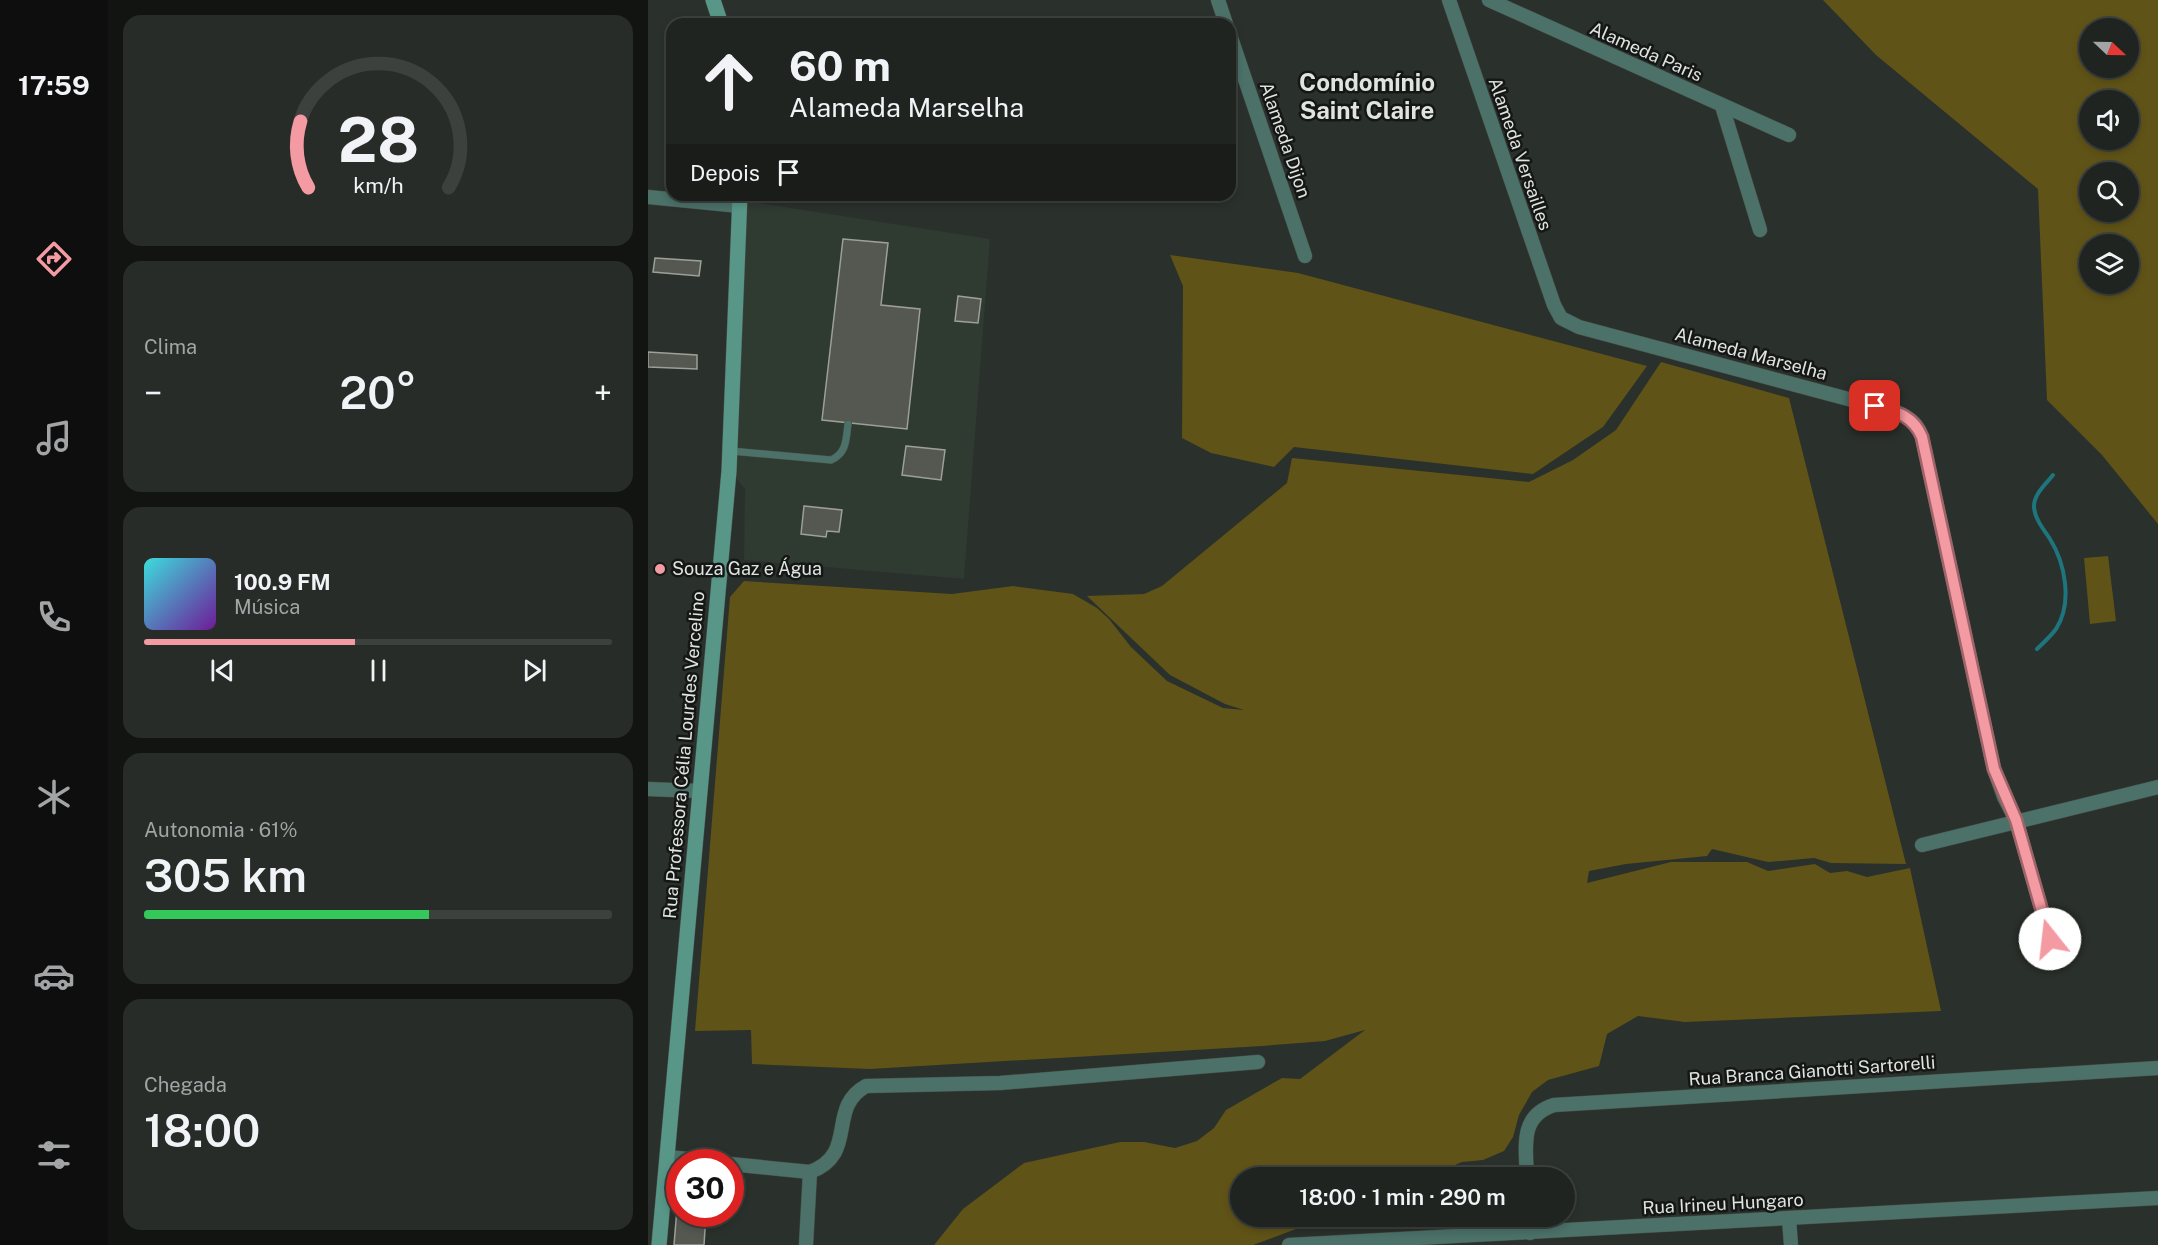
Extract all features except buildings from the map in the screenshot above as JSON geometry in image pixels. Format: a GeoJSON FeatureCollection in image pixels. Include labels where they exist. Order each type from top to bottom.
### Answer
{"type":"FeatureCollection","features":[{"type":"Feature","properties":{"kind":"main road"},"geometry":{"type":"LineString","coordinates":[[714,0],[718,18]]}},
{"type":"Feature","properties":{"kind":"main road","name":"Rua Professora Célia Lourdes Vercelino"},"geometry":{"type":"LineString","coordinates":[[669,1149],[730,451],[740,201]]}},
{"type":"Feature","properties":{"kind":"main road","name":"Rua Professora Célia Lourdes Vercelino"},"geometry":{"type":"LineString","coordinates":[[659,1245],[666,1177]]}},
{"type":"Feature","properties":{"kind":"street"},"geometry":{"type":"LineString","coordinates":[[1218,0],[1224,18]]}},
{"type":"Feature","properties":{"kind":"street","name":"Alameda Versailles"},"geometry":{"type":"LineString","coordinates":[[1449,0],[1550,294],[1561,318]]}},
{"type":"Feature","properties":{"kind":"street","name":"Alameda Paris"},"geometry":{"type":"LineString","coordinates":[[1489,0],[1789,135]]}},
{"type":"Feature","properties":{"kind":"street","name":"Alameda Dijon"},"geometry":{"type":"LineString","coordinates":[[1236,53],[1305,256]]}},
{"type":"Feature","properties":{"kind":"street"},"geometry":{"type":"LineString","coordinates":[[1722,106],[1760,230]]}},
{"type":"Feature","properties":{"kind":"street"},"geometry":{"type":"LineString","coordinates":[[648,197],[666,198]]}},
{"type":"Feature","properties":{"kind":"street","name":"Alameda Marselha"},"geometry":{"type":"LineString","coordinates":[[1561,318],[1579,327],[1897,412],[1915,423],[1922,437],[1994,769],[2016,820],[2050,939]]}},
{"type":"Feature","properties":{"kind":"street"},"geometry":{"type":"LineString","coordinates":[[1922,845],[2016,820],[2158,787]]}},
{"type":"Feature","properties":{"kind":"street"},"geometry":{"type":"LineString","coordinates":[[648,789],[699,791]]}},
{"type":"Feature","properties":{"kind":"street"},"geometry":{"type":"LineString","coordinates":[[744,1165],[810,1172],[822,1167],[833,1159],[839,1147],[845,1108],[850,1099],[866,1086],[1000,1083],[1258,1062]]}},
{"type":"Feature","properties":{"kind":"street","name":"Rua Branca Gianotti Sartorelli"},"geometry":{"type":"LineString","coordinates":[[1527,1167],[1526,1134],[1529,1123],[1535,1115],[1554,1105],[2158,1068]]}},
{"type":"Feature","properties":{"kind":"street"},"geometry":{"type":"LineString","coordinates":[[806,1245],[810,1172]]}},
{"type":"Feature","properties":{"kind":"street","name":"Rua Irineu Hungaro"},"geometry":{"type":"LineString","coordinates":[[1289,1245],[2158,1198]]}},
{"type":"Feature","properties":{"kind":"street"},"geometry":{"type":"LineString","coordinates":[[1789,1219],[1791,1245]]}},
{"type":"Feature","properties":{"kind":"street"},"geometry":{"type":"LineString","coordinates":[[1530,1227],[1530,1233]]}},
{"type":"Feature","properties":{"kind":"lane"},"geometry":{"type":"LineString","coordinates":[[730,451],[831,460],[839,456],[845,447],[848,424]]}},
{"type":"Feature","properties":{"kind":"shaded area"},"geometry":{"type":"Polygon","coordinates":[[[1823,0],[2158,0],[2158,524],[2102,455],[2047,400],[2038,189],[1876,55],[1823,0]]]}},
{"type":"Feature","properties":{"kind":"shaded area"},"geometry":{"type":"Polygon","coordinates":[[[746,201],[990,239],[964,579],[744,560],[745,489],[735,477],[746,201]]]}},
{"type":"Feature","properties":{"kind":"shaded area"},"geometry":{"type":"Polygon","coordinates":[[[1170,255],[1298,273],[1647,366],[1603,427],[1533,474],[1294,447],[1274,467],[1211,453],[1182,438],[1183,286],[1170,255]]]}},
{"type":"Feature","properties":{"kind":"shaded area"},"geometry":{"type":"Polygon","coordinates":[[[1661,362],[1789,398],[1906,864],[1831,863],[1814,858],[1768,862],[1712,849],[1707,856],[1626,864],[1589,871],[1587,883],[1671,862],[1747,862],[1768,871],[1815,864],[1830,873],[1847,871],[1867,877],[1910,868],[1941,1011],[1685,1022],[1638,1016],[1607,1034],[1599,1066],[1548,1080],[1532,1092],[1519,1115],[1513,1137],[1504,1151],[1483,1160],[1462,1162],[1450,1167],[1230,1167],[1230,1227],[1301,1227],[1253,1245],[934,1245],[963,1209],[1024,1163],[1120,1142],[1144,1142],[1175,1148],[1197,1141],[1214,1128],[1226,1110],[1282,1078],[1300,1079],[1365,1030],[1325,1041],[1262,1046],[870,1069],[752,1064],[751,1030],[695,1031],[730,597],[744,581],[952,594],[1013,586],[1073,594],[1097,608],[1109,619],[1131,647],[1167,681],[1223,708],[1244,710],[1225,704],[1170,675],[1087,596],[1144,594],[1162,586],[1287,483],[1292,458],[1529,482],[1573,460],[1616,430],[1661,362]]]}},
{"type":"Feature","properties":{"kind":"shaded area"},"geometry":{"type":"Polygon","coordinates":[[[2108,556],[2116,621],[2090,624],[2084,558],[2108,556]]]}},
{"type":"Feature","properties":{"kind":"waterway"},"geometry":{"type":"LineString","coordinates":[[2037,649],[2056,629],[2061,619],[2066,595],[2060,560],[2034,510],[2036,497],[2053,475]]}},
{"type":"Feature","properties":{"kind":"place","name":"Souza Gaz e Água"},"geometry":{"type":"Point","coordinates":[660,569]}},
{"type":"Feature","properties":{"kind":"district","name":"Condomínio Saint Claire"},"geometry":{"type":"Point","coordinates":[1367,97]}},
{"type":"Feature","properties":{"kind":"route"},"geometry":{"type":"LineString","coordinates":[[1875,406],[1907,416],[1915,423],[1922,437],[1994,769],[2004,797],[2016,820],[2050,939]]}}]}
